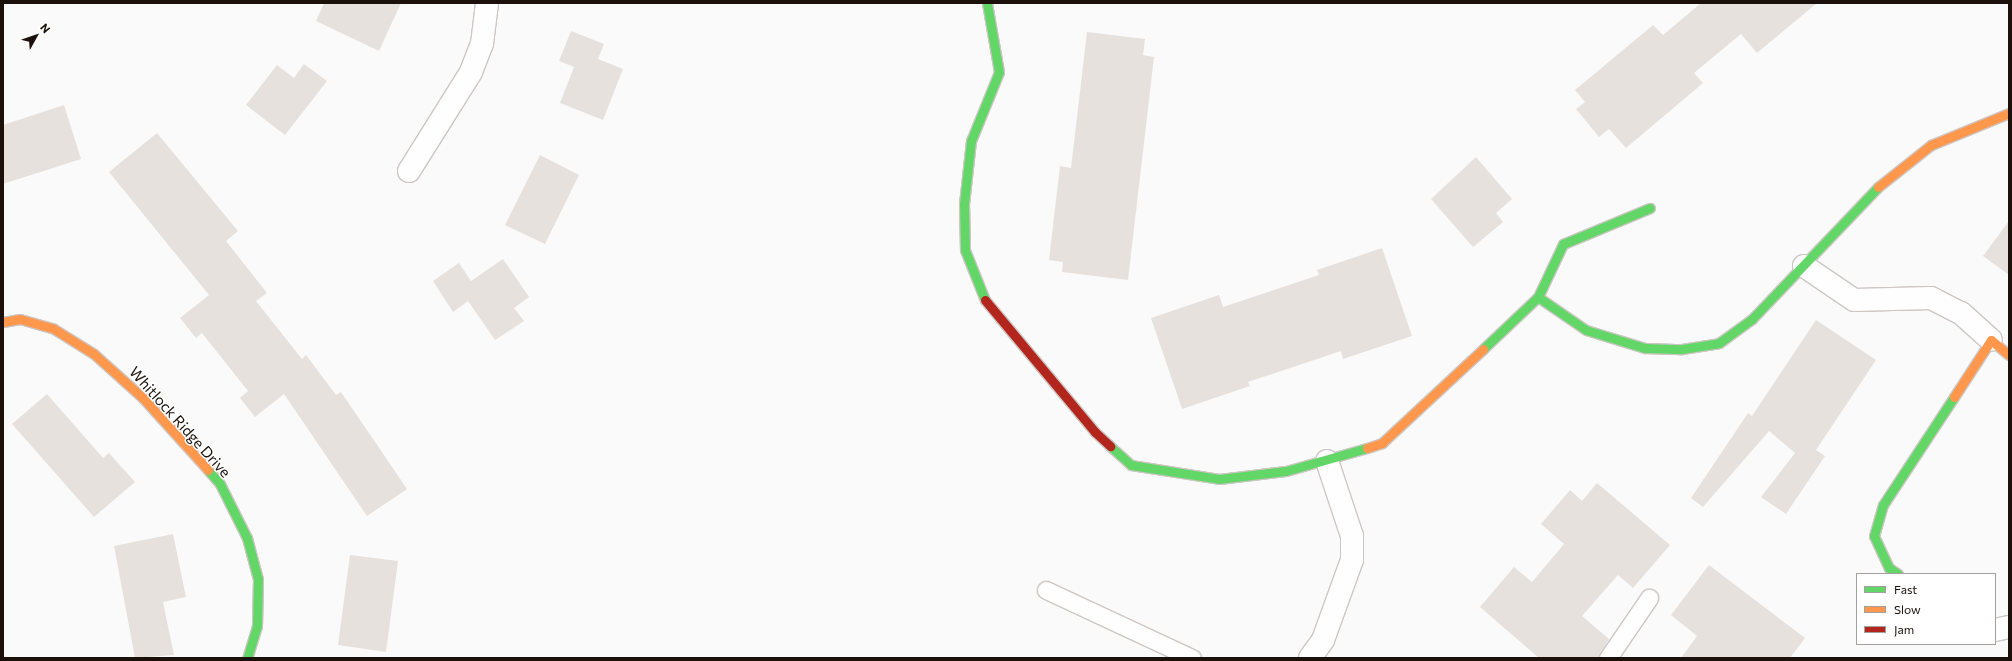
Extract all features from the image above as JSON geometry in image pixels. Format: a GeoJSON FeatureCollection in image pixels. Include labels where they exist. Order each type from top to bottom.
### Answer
{"type":"FeatureCollection","features":[{"type":"Feature","properties":{"kind":"street"},"geometry":{"type":"LineString","coordinates":[[409,171],[471,72],[482,44],[486,3]]}},
{"type":"Feature","properties":{"kind":"street"},"geometry":{"type":"LineString","coordinates":[[987,3],[999,72],[971,141],[964,204],[965,250],[983,298],[1094,432],[1131,465],[1219,479],[1286,471],[1327,461],[1382,443],[1538,297],[1563,244],[1650,208]]}},
{"type":"Feature","properties":{"kind":"street"},"geometry":{"type":"LineString","coordinates":[[1538,297],[1586,330],[1645,348],[1682,349],[1719,343],[1752,320],[1880,185],[1931,145],[2009,113]]}},
{"type":"Feature","properties":{"kind":"street"},"geometry":{"type":"LineString","coordinates":[[1804,266],[1854,300],[1931,298],[1961,313],[1990,340],[2009,354]]}},
{"type":"Feature","properties":{"kind":"street","name":"Whitlock Ridge Drive"},"geometry":{"type":"LineString","coordinates":[[3,322],[20,320],[54,329],[94,354],[143,398],[220,484],[247,538],[258,578],[257,626],[247,658]]}},
{"type":"Feature","properties":{"kind":"street"},"geometry":{"type":"LineString","coordinates":[[1896,573],[1889,568],[1874,536],[1883,505],[1990,340]]}},
{"type":"Feature","properties":{"kind":"street"},"geometry":{"type":"LineString","coordinates":[[1310,658],[1323,640],[1352,560],[1352,536],[1327,461]]}},
{"type":"Feature","properties":{"kind":"street"},"geometry":{"type":"LineString","coordinates":[[1996,630],[2009,627]]}},
{"type":"Feature","properties":{"kind":"lane"},"geometry":{"type":"LineString","coordinates":[[1046,590],[1192,658]]}},
{"type":"Feature","properties":{"kind":"lane"},"geometry":{"type":"LineString","coordinates":[[1608,658],[1649,598]]}},
{"type":"Feature","properties":{"kind":"building"},"geometry":{"type":"Polygon","coordinates":[[[324,3],[401,3],[379,51],[316,21],[324,3]]]}},
{"type":"Feature","properties":{"kind":"building"},"geometry":{"type":"Polygon","coordinates":[[[1701,3],[1817,3],[1757,53],[1741,34],[1694,73],[1703,83],[1626,148],[1609,129],[1599,137],[1576,109],[1585,102],[1575,90],[1653,25],[1663,35],[1701,3]]]}},
{"type":"Feature","properties":{"kind":"building"},"geometry":{"type":"Polygon","coordinates":[[[571,31],[604,44],[598,59],[623,69],[603,120],[560,103],[574,67],[559,61],[571,31]]]}},
{"type":"Feature","properties":{"kind":"building"},"geometry":{"type":"Polygon","coordinates":[[[1087,32],[1145,39],[1143,55],[1154,57],[1128,280],[1062,272],[1063,262],[1049,260],[1060,166],[1071,168],[1087,32]]]}},
{"type":"Feature","properties":{"kind":"building"},"geometry":{"type":"Polygon","coordinates":[[[304,64],[327,81],[285,135],[246,105],[277,65],[294,78],[304,64]]]}},
{"type":"Feature","properties":{"kind":"building"},"geometry":{"type":"Polygon","coordinates":[[[64,105],[81,159],[3,184],[3,125],[64,105]]]}},
{"type":"Feature","properties":{"kind":"building"},"geometry":{"type":"Polygon","coordinates":[[[157,133],[238,231],[226,241],[267,293],[256,301],[302,359],[306,355],[336,395],[341,392],[407,489],[367,516],[284,394],[255,417],[240,398],[248,391],[202,333],[196,338],[180,318],[209,295],[109,172],[157,133]]]}},
{"type":"Feature","properties":{"kind":"building"},"geometry":{"type":"Polygon","coordinates":[[[540,155],[579,175],[545,244],[505,225],[540,155]]]}},
{"type":"Feature","properties":{"kind":"building"},"geometry":{"type":"Polygon","coordinates":[[[1476,157],[1512,199],[1496,213],[1503,222],[1473,247],[1431,199],[1476,157]]]}},
{"type":"Feature","properties":{"kind":"building"},"geometry":{"type":"Polygon","coordinates":[[[2009,221],[2009,275],[1983,256],[2009,221]]]}},
{"type":"Feature","properties":{"kind":"building"},"geometry":{"type":"Polygon","coordinates":[[[1382,248],[1412,336],[1343,359],[1341,351],[1248,382],[1250,386],[1182,409],[1151,318],[1219,295],[1223,307],[1319,275],[1317,270],[1382,248]]]}},
{"type":"Feature","properties":{"kind":"building"},"geometry":{"type":"Polygon","coordinates":[[[503,259],[529,297],[514,308],[524,321],[495,340],[468,301],[453,312],[433,281],[459,263],[471,281],[503,259]]]}},
{"type":"Feature","properties":{"kind":"building"},"geometry":{"type":"Polygon","coordinates":[[[1816,320],[1876,360],[1816,450],[1825,456],[1786,514],[1761,497],[1795,453],[1769,431],[1703,507],[1691,498],[1748,413],[1752,416],[1816,320]]]}},
{"type":"Feature","properties":{"kind":"building"},"geometry":{"type":"Polygon","coordinates":[[[47,394],[103,458],[109,453],[135,482],[94,517],[12,424],[47,394]]]}},
{"type":"Feature","properties":{"kind":"building"},"geometry":{"type":"Polygon","coordinates":[[[1597,483],[1670,545],[1633,588],[1618,575],[1582,616],[1609,639],[1598,658],[1539,658],[1480,607],[1514,567],[1532,582],[1564,544],[1541,524],[1570,490],[1582,501],[1597,483]]]}},
{"type":"Feature","properties":{"kind":"building"},"geometry":{"type":"Polygon","coordinates":[[[173,534],[186,597],[163,602],[174,655],[135,658],[114,546],[173,534]]]}},
{"type":"Feature","properties":{"kind":"building"},"geometry":{"type":"Polygon","coordinates":[[[350,555],[398,561],[386,652],[338,645],[350,555]]]}},
{"type":"Feature","properties":{"kind":"building"},"geometry":{"type":"Polygon","coordinates":[[[1709,565],[1805,638],[1790,658],[1681,658],[1697,636],[1671,615],[1709,565]]]}},
{"type":"Feature","properties":{"kind":"traffic: fast"},"geometry":{"type":"LineString","coordinates":[[985,300],[965,250],[964,204],[971,141],[999,72],[987,3]]}},
{"type":"Feature","properties":{"kind":"traffic: fast"},"geometry":{"type":"LineString","coordinates":[[1538,297],[1586,330],[1645,348],[1682,349],[1719,343],[1752,319],[1878,187]]}},
{"type":"Feature","properties":{"kind":"traffic: fast"},"geometry":{"type":"LineString","coordinates":[[1483,349],[1538,297],[1563,244],[1650,208]]}},
{"type":"Feature","properties":{"kind":"traffic: fast"},"geometry":{"type":"LineString","coordinates":[[1896,573],[1889,568],[1874,536],[1883,505],[1954,397]]}},
{"type":"Feature","properties":{"kind":"traffic: fast"},"geometry":{"type":"LineString","coordinates":[[1110,446],[1131,465],[1219,479],[1286,471],[1367,448]]}},
{"type":"Feature","properties":{"kind":"traffic: fast"},"geometry":{"type":"LineString","coordinates":[[208,470],[220,484],[247,538],[258,579],[257,626],[247,658]]}},
{"type":"Feature","properties":{"kind":"traffic: slow"},"geometry":{"type":"LineString","coordinates":[[1878,187],[1931,145],[2009,113]]}},
{"type":"Feature","properties":{"kind":"traffic: slow"},"geometry":{"type":"LineString","coordinates":[[3,322],[20,319],[54,329],[94,354],[143,398],[208,470]]}},
{"type":"Feature","properties":{"kind":"traffic: slow"},"geometry":{"type":"LineString","coordinates":[[1954,397],[1991,340],[2009,355]]}},
{"type":"Feature","properties":{"kind":"traffic: slow"},"geometry":{"type":"LineString","coordinates":[[1367,448],[1382,443],[1483,349]]}},
{"type":"Feature","properties":{"kind":"traffic: jam"},"geometry":{"type":"LineString","coordinates":[[985,300],[1095,432],[1110,446]]}}]}
